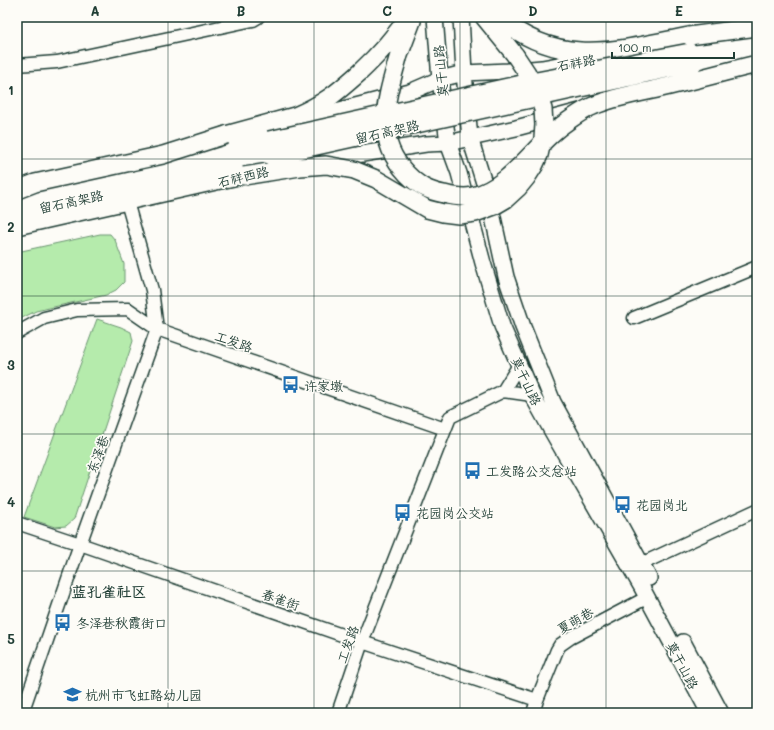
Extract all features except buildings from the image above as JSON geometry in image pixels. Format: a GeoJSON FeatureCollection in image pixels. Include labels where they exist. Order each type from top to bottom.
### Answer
{"type":"FeatureCollection","features":[{"type":"Feature","properties":{"kind":"highway"},"geometry":{"type":"LineString","coordinates":[[17,190],[35,183],[163,154],[295,116],[330,97],[345,85],[374,58],[408,17]]}},
{"type":"Feature","properties":{"kind":"highway"},"geometry":{"type":"LineString","coordinates":[[413,17],[398,58],[386,105],[386,135],[391,150],[399,164],[416,183],[425,189],[453,196],[473,197],[491,189],[510,176],[555,130],[592,106],[617,97],[665,87],[757,64]]}},
{"type":"Feature","properties":{"kind":"highway"},"geometry":{"type":"LineString","coordinates":[[78,199],[160,189],[300,167],[326,165],[354,170],[376,179],[427,210],[459,215],[475,213],[494,206],[506,199],[527,178],[539,155],[544,125],[543,110],[527,73],[515,55],[484,17]]}},
{"type":"Feature","properties":{"kind":"highway"},"geometry":{"type":"LineString","coordinates":[[498,17],[520,33],[534,40],[556,48],[583,52],[616,50],[689,36],[757,27]]}},
{"type":"Feature","properties":{"kind":"highway","name":"留石高架路"},"geometry":{"type":"LineString","coordinates":[[17,196],[526,83],[690,52],[757,34]]}},
{"type":"Feature","properties":{"kind":"highway","name":"留石高架路"},"geometry":{"type":"LineString","coordinates":[[17,212],[757,48]]}},
{"type":"Feature","properties":{"kind":"main road","name":"莫干山路"},"geometry":{"type":"LineString","coordinates":[[435,17],[440,79],[448,143],[459,173],[483,263],[502,326],[532,394],[552,433],[648,597],[709,713]]}},
{"type":"Feature","properties":{"kind":"main road","name":"莫干山路"},"geometry":{"type":"LineString","coordinates":[[461,17],[470,138],[489,199],[506,277],[523,327],[553,402],[722,713]]}},
{"type":"Feature","properties":{"kind":"main road","name":"石祥路"},"geometry":{"type":"LineString","coordinates":[[440,79],[464,73],[542,68],[757,27]]}},
{"type":"Feature","properties":{"kind":"main road"},"geometry":{"type":"LineString","coordinates":[[757,37],[693,57],[757,45]]}},
{"type":"Feature","properties":{"kind":"main road"},"geometry":{"type":"LineString","coordinates":[[470,138],[757,71]]}},
{"type":"Feature","properties":{"kind":"main road"},"geometry":{"type":"LineString","coordinates":[[17,187],[369,103],[410,92],[440,79]]}},
{"type":"Feature","properties":{"kind":"main road","name":"石祥西路"},"geometry":{"type":"LineString","coordinates":[[17,227],[288,166],[426,144],[448,143],[470,138]]}},
{"type":"Feature","properties":{"kind":"main road"},"geometry":{"type":"LineString","coordinates":[[17,201],[273,150],[17,212]]}},
{"type":"Feature","properties":{"kind":"street"},"geometry":{"type":"LineString","coordinates":[[17,66],[56,62],[245,22],[258,17]]}},
{"type":"Feature","properties":{"kind":"street","name":"东泽巷"},"geometry":{"type":"LineString","coordinates":[[22,713],[80,544],[157,329],[152,290],[127,202]]}},
{"type":"Feature","properties":{"kind":"street"},"geometry":{"type":"LineString","coordinates":[[634,318],[757,267]]}},
{"type":"Feature","properties":{"kind":"street","name":"工发路"},"geometry":{"type":"LineString","coordinates":[[17,333],[44,318],[77,310],[128,309],[157,329],[445,429]]}},
{"type":"Feature","properties":{"kind":"street"},"geometry":{"type":"LineString","coordinates":[[503,392],[519,364]]}},
{"type":"Feature","properties":{"kind":"street","name":"工发路"},"geometry":{"type":"LineString","coordinates":[[338,713],[362,642],[450,417],[503,392],[532,394]]}},
{"type":"Feature","properties":{"kind":"street"},"geometry":{"type":"LineString","coordinates":[[641,564],[757,510]]}},
{"type":"Feature","properties":{"kind":"street","name":"春雀街"},"geometry":{"type":"LineString","coordinates":[[17,523],[362,642],[537,700]]}},
{"type":"Feature","properties":{"kind":"street","name":"夏萌巷"},"geometry":{"type":"LineString","coordinates":[[533,713],[560,645],[570,638],[648,597]]}},
{"type":"Feature","properties":{"kind":"green space"},"geometry":{"type":"Polygon","coordinates":[[[100,234],[110,234],[115,240],[124,264],[124,282],[116,290],[106,295],[36,311],[17,322],[17,252],[100,234]]]}},
{"type":"Feature","properties":{"kind":"green space"},"geometry":{"type":"Polygon","coordinates":[[[97,319],[131,332],[133,341],[74,519],[66,526],[55,527],[24,517],[97,319]]]}},
{"type":"Feature","properties":{"kind":"place","name":"许家墩"},"geometry":{"type":"Point","coordinates":[291,385]}},
{"type":"Feature","properties":{"kind":"place","name":"工发路公交总站"},"geometry":{"type":"Point","coordinates":[473,470]}},
{"type":"Feature","properties":{"kind":"place","name":"花园岗北"},"geometry":{"type":"Point","coordinates":[623,504]}},
{"type":"Feature","properties":{"kind":"place","name":"花园岗公交站"},"geometry":{"type":"Point","coordinates":[403,512]}},
{"type":"Feature","properties":{"kind":"place","name":"冬泽巷秋霞街口"},"geometry":{"type":"Point","coordinates":[63,622]}},
{"type":"Feature","properties":{"kind":"place","name":"杭州市飞虹路幼儿园"},"geometry":{"type":"Point","coordinates":[72,694]}},
{"type":"Feature","properties":{"kind":"district","name":"蓝孔雀社区"},"geometry":{"type":"Point","coordinates":[109,591]}}]}
